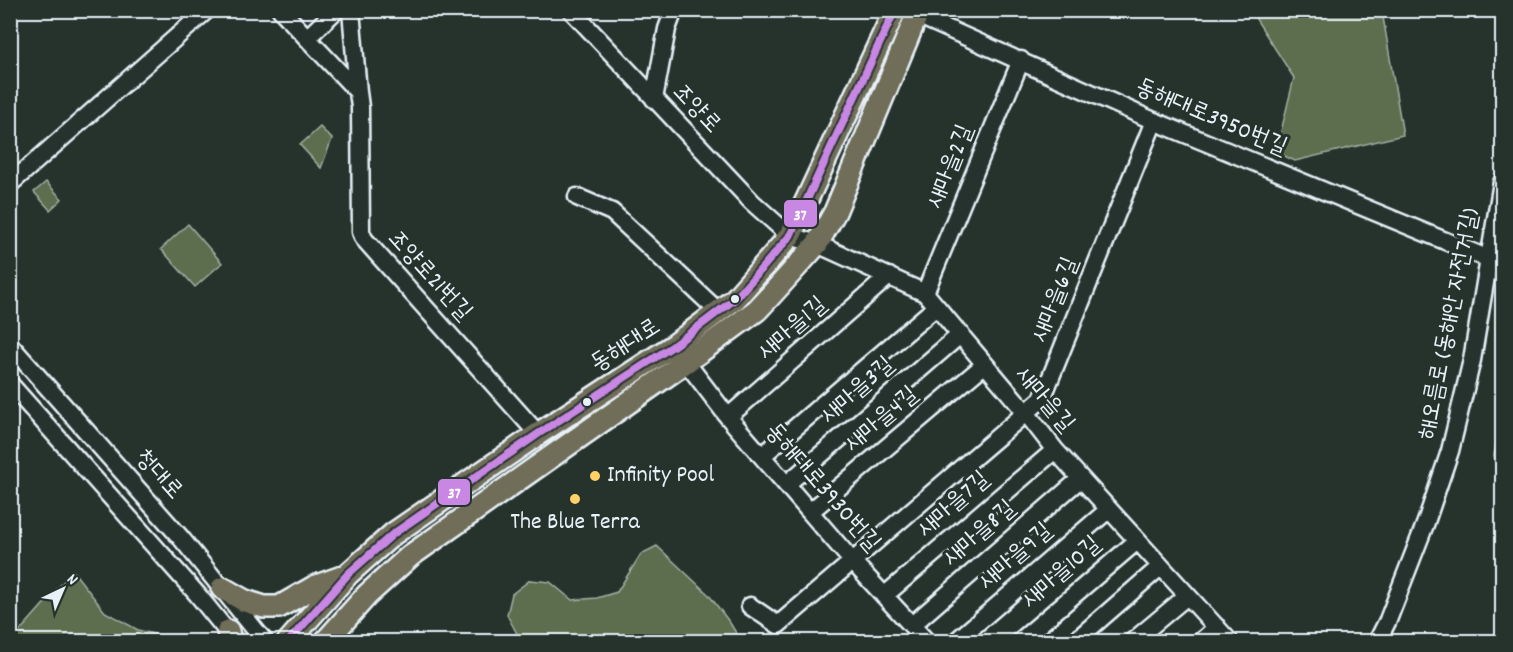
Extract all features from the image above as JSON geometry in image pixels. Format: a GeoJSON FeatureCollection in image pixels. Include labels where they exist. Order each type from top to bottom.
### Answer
{"type":"FeatureCollection","features":[{"type":"Feature","properties":{"kind":"main road","name":"동해대로"},"geometry":{"type":"LineString","coordinates":[[288,642],[348,574],[393,534],[538,434],[673,346],[735,299],[790,236],[895,10]]}},
{"type":"Feature","properties":{"kind":"main road","name":"동해대로"},"geometry":{"type":"LineString","coordinates":[[325,642],[367,594],[427,543],[757,310],[817,244],[835,212],[918,13]]}},
{"type":"Feature","properties":{"kind":"main road"},"geometry":{"type":"LineString","coordinates":[[222,588],[245,601],[264,607],[279,607],[314,587],[348,574]]}},
{"type":"Feature","properties":{"kind":"street"},"geometry":{"type":"LineString","coordinates":[[10,184],[207,10]]}},
{"type":"Feature","properties":{"kind":"street"},"geometry":{"type":"LineString","coordinates":[[280,10],[358,92]]}},
{"type":"Feature","properties":{"kind":"street"},"geometry":{"type":"LineString","coordinates":[[307,38],[336,10]]}},
{"type":"Feature","properties":{"kind":"street","name":"조양로21번길"},"geometry":{"type":"LineString","coordinates":[[351,10],[360,107],[361,232],[364,239],[538,434]]}},
{"type":"Feature","properties":{"kind":"street","name":"조양로"},"geometry":{"type":"LineString","coordinates":[[571,10],[752,202],[790,236]]}},
{"type":"Feature","properties":{"kind":"street"},"geometry":{"type":"LineString","coordinates":[[654,99],[667,29],[674,10]]}},
{"type":"Feature","properties":{"kind":"street","name":"동해대로3950번길"},"geometry":{"type":"LineString","coordinates":[[918,13],[1154,121],[1490,259]]}},
{"type":"Feature","properties":{"kind":"street","name":"새마을2길"},"geometry":{"type":"LineString","coordinates":[[925,293],[1021,60]]}},
{"type":"Feature","properties":{"kind":"street","name":"새마을6길"},"geometry":{"type":"LineString","coordinates":[[750,606],[778,625],[1042,399],[1154,121]]}},
{"type":"Feature","properties":{"kind":"street","name":"해오름로 (동해안 자전거길)"},"geometry":{"type":"LineString","coordinates":[[1377,642],[1388,620],[1445,470],[1472,360],[1503,182]]}},
{"type":"Feature","properties":{"kind":"street"},"geometry":{"type":"LineString","coordinates":[[577,196],[612,212],[719,312]]}},
{"type":"Feature","properties":{"kind":"street","name":"새마을길"},"geometry":{"type":"LineString","coordinates":[[790,236],[817,244],[925,293],[1080,479],[1230,642]]}},
{"type":"Feature","properties":{"kind":"street","name":"새마을1길"},"geometry":{"type":"LineString","coordinates":[[728,417],[889,276]]}},
{"type":"Feature","properties":{"kind":"street"},"geometry":{"type":"LineString","coordinates":[[762,456],[936,307]]}},
{"type":"Feature","properties":{"kind":"street","name":"새마을3길"},"geometry":{"type":"LineString","coordinates":[[787,484],[961,334]]}},
{"type":"Feature","properties":{"kind":"street","name":"청대로"},"geometry":{"type":"LineString","coordinates":[[10,345],[138,489],[265,642]]}},
{"type":"Feature","properties":{"kind":"street","name":"동해대로3930번길"},"geometry":{"type":"LineString","coordinates":[[686,362],[728,417],[812,511],[853,562],[927,642]]}},
{"type":"Feature","properties":{"kind":"street","name":"새마을4길"},"geometry":{"type":"LineString","coordinates":[[812,511],[984,365]]}},
{"type":"Feature","properties":{"kind":"street","name":"청대로"},"geometry":{"type":"LineString","coordinates":[[10,384],[121,508],[231,638]]}},
{"type":"Feature","properties":{"kind":"street","name":"새마을7길"},"geometry":{"type":"LineString","coordinates":[[884,596],[1055,450]]}},
{"type":"Feature","properties":{"kind":"street","name":"새마을8길"},"geometry":{"type":"LineString","coordinates":[[912,625],[1080,479]]}},
{"type":"Feature","properties":{"kind":"street"},"geometry":{"type":"LineString","coordinates":[[121,508],[138,489]]}},
{"type":"Feature","properties":{"kind":"street","name":"새마을9길"},"geometry":{"type":"LineString","coordinates":[[955,642],[1108,510]]}},
{"type":"Feature","properties":{"kind":"street","name":"새마을10길"},"geometry":{"type":"LineString","coordinates":[[1019,642],[1137,541]]}},
{"type":"Feature","properties":{"kind":"street"},"geometry":{"type":"LineString","coordinates":[[1074,642],[1161,567]]}},
{"type":"Feature","properties":{"kind":"street"},"geometry":{"type":"LineString","coordinates":[[1132,642],[1187,596]]}},
{"type":"Feature","properties":{"kind":"street"},"geometry":{"type":"LineString","coordinates":[[1200,642],[1216,627]]}},
{"type":"Feature","properties":{"kind":"green space"},"geometry":{"type":"Polygon","coordinates":[[[1254,11],[1382,11],[1403,135],[1295,161],[1276,152],[1294,78],[1254,16],[1254,11]]]}},
{"type":"Feature","properties":{"kind":"green space"},"geometry":{"type":"Polygon","coordinates":[[[320,127],[332,139],[321,168],[300,145],[320,127]]]}},
{"type":"Feature","properties":{"kind":"green space"},"geometry":{"type":"Polygon","coordinates":[[[46,182],[62,199],[50,210],[34,192],[46,182]]]}},
{"type":"Feature","properties":{"kind":"green space"},"geometry":{"type":"Polygon","coordinates":[[[188,224],[222,263],[195,287],[161,249],[188,224]]]}},
{"type":"Feature","properties":{"kind":"green space"},"geometry":{"type":"Polygon","coordinates":[[[1502,416],[1502,493],[1494,455],[1502,416]]]}},
{"type":"Feature","properties":{"kind":"green space"},"geometry":{"type":"Polygon","coordinates":[[[657,546],[709,595],[741,641],[521,641],[507,615],[512,594],[530,580],[550,582],[572,600],[597,598],[617,592],[641,554],[657,546]]]}},
{"type":"Feature","properties":{"kind":"green space"},"geometry":{"type":"Polygon","coordinates":[[[73,571],[105,612],[138,630],[177,641],[11,641],[73,571]]]}},
{"type":"Feature","properties":{"kind":"transit line","name":"37"},"geometry":{"type":"LineString","coordinates":[[288,642],[348,574],[393,534],[538,434],[673,346],[735,299],[790,236],[895,10]]}},
{"type":"Feature","properties":{"kind":"place","name":"Infinity Pool"},"geometry":{"type":"Point","coordinates":[595,476]}},
{"type":"Feature","properties":{"kind":"place","name":"The Blue Terra"},"geometry":{"type":"Point","coordinates":[575,499]}}]}
